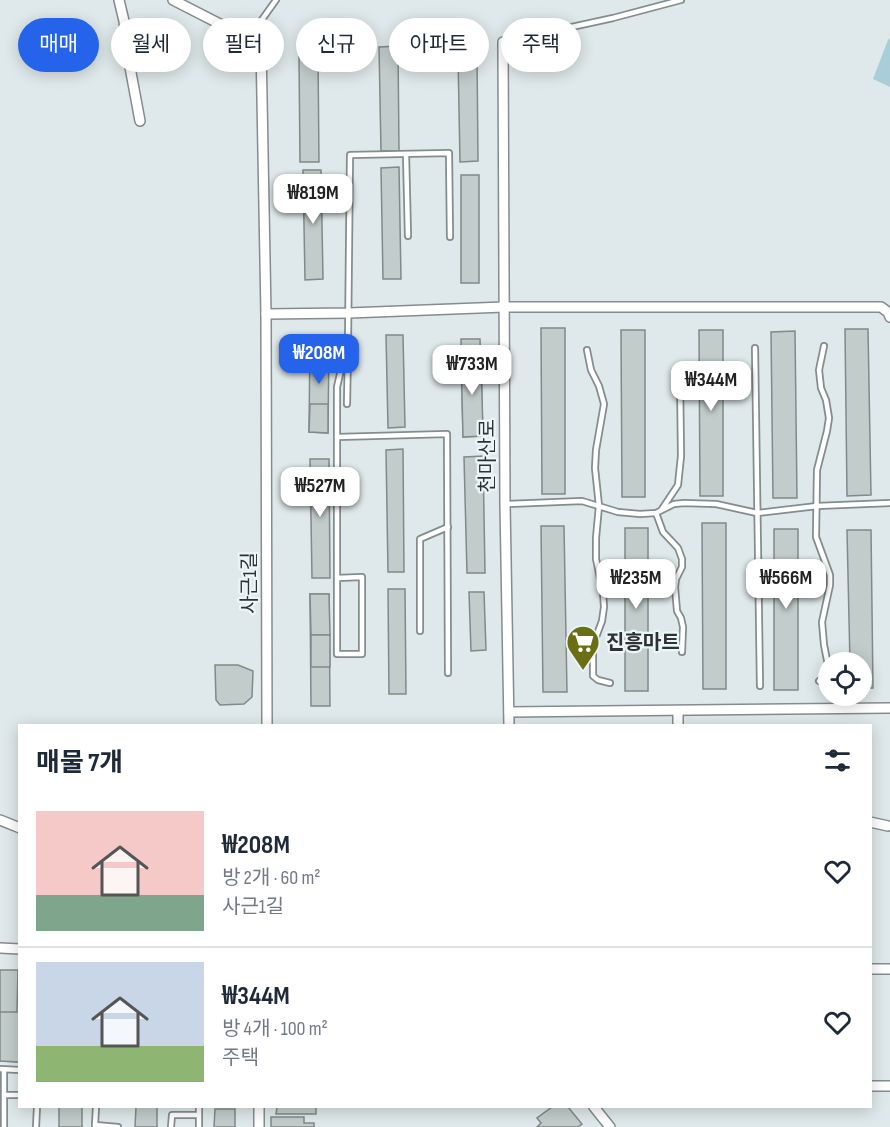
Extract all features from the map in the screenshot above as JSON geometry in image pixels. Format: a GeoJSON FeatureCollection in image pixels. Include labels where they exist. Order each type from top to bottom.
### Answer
{"type":"FeatureCollection","features":[{"type":"Feature","properties":{"kind":"street"},"geometry":{"type":"LineString","coordinates":[[119,0],[140,121]]}},
{"type":"Feature","properties":{"kind":"street"},"geometry":{"type":"LineString","coordinates":[[174,0],[206,18]]}},
{"type":"Feature","properties":{"kind":"street","name":"사근1길"},"geometry":{"type":"LineString","coordinates":[[262,72],[266,314],[267,724]]}},
{"type":"Feature","properties":{"kind":"street","name":"천마산로"},"geometry":{"type":"LineString","coordinates":[[503,72],[505,504],[509,724]]}},
{"type":"Feature","properties":{"kind":"street"},"geometry":{"type":"LineString","coordinates":[[266,314],[504,307],[881,308],[888,312],[890,317]]}},
{"type":"Feature","properties":{"kind":"street"},"geometry":{"type":"LineString","coordinates":[[509,712],[890,708]]}},
{"type":"Feature","properties":{"kind":"street"},"geometry":{"type":"LineString","coordinates":[[678,711],[678,724]]}},
{"type":"Feature","properties":{"kind":"street"},"geometry":{"type":"LineString","coordinates":[[0,820],[18,827]]}},
{"type":"Feature","properties":{"kind":"street"},"geometry":{"type":"LineString","coordinates":[[872,822],[888,826]]}},
{"type":"Feature","properties":{"kind":"street"},"geometry":{"type":"LineString","coordinates":[[0,948],[18,949]]}},
{"type":"Feature","properties":{"kind":"street"},"geometry":{"type":"LineString","coordinates":[[872,969],[890,969]]}},
{"type":"Feature","properties":{"kind":"street"},"geometry":{"type":"LineString","coordinates":[[872,1086],[890,1086]]}},
{"type":"Feature","properties":{"kind":"street"},"geometry":{"type":"LineString","coordinates":[[259,1108],[259,1127]]}},
{"type":"Feature","properties":{"kind":"street"},"geometry":{"type":"LineString","coordinates":[[595,1108],[609,1127]]}},
{"type":"Feature","properties":{"kind":"lane"},"geometry":{"type":"LineString","coordinates":[[263,18],[276,0]]}},
{"type":"Feature","properties":{"kind":"lane"},"geometry":{"type":"LineString","coordinates":[[581,25],[681,0]]}},
{"type":"Feature","properties":{"kind":"lane"},"geometry":{"type":"LineString","coordinates":[[347,404],[350,155],[448,153],[450,237]]}},
{"type":"Feature","properties":{"kind":"lane"},"geometry":{"type":"LineString","coordinates":[[406,154],[408,236]]}},
{"type":"Feature","properties":{"kind":"lane"},"geometry":{"type":"LineString","coordinates":[[337,578],[362,577],[362,654],[338,654],[337,578],[337,387],[348,339]]}},
{"type":"Feature","properties":{"kind":"lane"},"geometry":{"type":"LineString","coordinates":[[824,346],[819,370],[829,418],[817,470],[816,537],[830,575],[822,622],[825,652]]}},
{"type":"Feature","properties":{"kind":"lane"},"geometry":{"type":"LineString","coordinates":[[755,348],[760,686]]}},
{"type":"Feature","properties":{"kind":"lane"},"geometry":{"type":"LineString","coordinates":[[587,350],[591,370],[604,404],[595,461],[598,506],[595,550],[604,607],[602,621],[593,645],[593,676],[610,683]]}},
{"type":"Feature","properties":{"kind":"lane"},"geometry":{"type":"LineString","coordinates":[[662,509],[678,485],[679,478],[680,375]]}},
{"type":"Feature","properties":{"kind":"lane"},"geometry":{"type":"LineString","coordinates":[[337,437],[447,434],[448,673]]}},
{"type":"Feature","properties":{"kind":"lane"},"geometry":{"type":"LineString","coordinates":[[505,504],[582,501],[618,512],[640,514],[656,513],[674,504],[702,502],[757,513],[817,506],[890,503]]}},
{"type":"Feature","properties":{"kind":"lane"},"geometry":{"type":"LineString","coordinates":[[656,513],[663,532],[678,548],[682,559],[682,567],[676,579],[675,588],[677,611],[683,627],[682,652]]}},
{"type":"Feature","properties":{"kind":"lane"},"geometry":{"type":"LineString","coordinates":[[420,631],[420,538],[448,527]]}},
{"type":"Feature","properties":{"kind":"lane"},"geometry":{"type":"LineString","coordinates":[[570,645],[593,645]]}},
{"type":"Feature","properties":{"kind":"lane"},"geometry":{"type":"LineString","coordinates":[[4,1127],[2,1069],[18,1070]]}},
{"type":"Feature","properties":{"kind":"lane"},"geometry":{"type":"LineString","coordinates":[[4,1095],[18,1095]]}},
{"type":"Feature","properties":{"kind":"lane"},"geometry":{"type":"LineString","coordinates":[[36,1108],[36,1127]]}},
{"type":"Feature","properties":{"kind":"lane"},"geometry":{"type":"LineString","coordinates":[[96,1108],[95,1126],[118,1127]]}},
{"type":"Feature","properties":{"kind":"lane"},"geometry":{"type":"LineString","coordinates":[[199,1108],[199,1127]]}},
{"type":"Feature","properties":{"kind":"lane"},"geometry":{"type":"LineString","coordinates":[[171,1127],[172,1114],[199,1115]]}},
{"type":"Feature","properties":{"kind":"shaded area"},"geometry":{"type":"Polygon","coordinates":[[[890,38],[890,87],[873,79],[890,38]]]}},
{"type":"Feature","properties":{"kind":"building"},"geometry":{"type":"Polygon","coordinates":[[[389,46],[389,72],[398,72],[399,151],[381,151],[379,47],[389,46]]]}},
{"type":"Feature","properties":{"kind":"building"},"geometry":{"type":"Polygon","coordinates":[[[299,72],[318,72],[319,162],[300,162],[299,72]]]}},
{"type":"Feature","properties":{"kind":"building"},"geometry":{"type":"Polygon","coordinates":[[[458,72],[477,72],[478,161],[460,162],[458,72]]]}},
{"type":"Feature","properties":{"kind":"building"},"geometry":{"type":"Polygon","coordinates":[[[399,167],[401,279],[383,279],[381,168],[399,167]]]}},
{"type":"Feature","properties":{"kind":"building"},"geometry":{"type":"Polygon","coordinates":[[[303,170],[321,170],[323,279],[305,280],[303,170]]]}},
{"type":"Feature","properties":{"kind":"building"},"geometry":{"type":"Polygon","coordinates":[[[461,175],[479,175],[479,283],[461,283],[461,175]]]}},
{"type":"Feature","properties":{"kind":"building"},"geometry":{"type":"Polygon","coordinates":[[[541,328],[565,328],[565,494],[542,494],[541,328]]]}},
{"type":"Feature","properties":{"kind":"building"},"geometry":{"type":"Polygon","coordinates":[[[845,329],[868,329],[871,495],[847,496],[845,329]]]}},
{"type":"Feature","properties":{"kind":"building"},"geometry":{"type":"Polygon","coordinates":[[[621,330],[645,330],[645,497],[622,497],[621,330]]]}},
{"type":"Feature","properties":{"kind":"building"},"geometry":{"type":"Polygon","coordinates":[[[699,330],[723,330],[723,496],[700,496],[699,330]]]}},
{"type":"Feature","properties":{"kind":"building"},"geometry":{"type":"Polygon","coordinates":[[[795,331],[797,498],[773,498],[771,332],[795,331]]]}},
{"type":"Feature","properties":{"kind":"building"},"geometry":{"type":"Polygon","coordinates":[[[386,335],[403,335],[405,427],[388,428],[386,335]]]}},
{"type":"Feature","properties":{"kind":"building"},"geometry":{"type":"Polygon","coordinates":[[[310,338],[329,338],[328,433],[309,432],[310,338]]]}},
{"type":"Feature","properties":{"kind":"building"},"geometry":{"type":"Polygon","coordinates":[[[461,339],[480,339],[483,436],[463,437],[461,339]]]}},
{"type":"Feature","properties":{"kind":"building"},"geometry":{"type":"Polygon","coordinates":[[[481,355],[483,436],[463,437],[461,356],[481,355]]]}},
{"type":"Feature","properties":{"kind":"building"},"geometry":{"type":"Polygon","coordinates":[[[310,404],[328,404],[328,433],[309,432],[310,404]]]}},
{"type":"Feature","properties":{"kind":"building"},"geometry":{"type":"Polygon","coordinates":[[[403,449],[404,572],[388,572],[386,450],[403,449]]]}},
{"type":"Feature","properties":{"kind":"building"},"geometry":{"type":"Polygon","coordinates":[[[483,456],[485,573],[467,573],[464,457],[483,456]]]}},
{"type":"Feature","properties":{"kind":"building"},"geometry":{"type":"Polygon","coordinates":[[[310,459],[329,459],[330,578],[312,578],[310,459]]]}},
{"type":"Feature","properties":{"kind":"building"},"geometry":{"type":"Polygon","coordinates":[[[702,523],[726,523],[726,689],[703,689],[702,523]]]}},
{"type":"Feature","properties":{"kind":"building"},"geometry":{"type":"Polygon","coordinates":[[[541,526],[564,526],[567,692],[543,692],[541,526]]]}},
{"type":"Feature","properties":{"kind":"building"},"geometry":{"type":"Polygon","coordinates":[[[625,528],[648,528],[648,691],[625,691],[625,528]]]}},
{"type":"Feature","properties":{"kind":"building"},"geometry":{"type":"Polygon","coordinates":[[[774,529],[798,529],[798,690],[774,690],[774,529]]]}},
{"type":"Feature","properties":{"kind":"building"},"geometry":{"type":"Polygon","coordinates":[[[847,530],[871,530],[873,688],[872,652],[850,652],[847,530]]]}},
{"type":"Feature","properties":{"kind":"building"},"geometry":{"type":"Polygon","coordinates":[[[388,589],[405,589],[406,694],[389,694],[388,589]]]}},
{"type":"Feature","properties":{"kind":"building"},"geometry":{"type":"Polygon","coordinates":[[[469,592],[484,592],[486,650],[471,651],[469,592]]]}},
{"type":"Feature","properties":{"kind":"building"},"geometry":{"type":"Polygon","coordinates":[[[310,594],[329,594],[330,706],[311,706],[310,594]]]}},
{"type":"Feature","properties":{"kind":"building"},"geometry":{"type":"Polygon","coordinates":[[[310,594],[329,594],[330,635],[311,635],[310,594]]]}},
{"type":"Feature","properties":{"kind":"building"},"geometry":{"type":"Polygon","coordinates":[[[311,635],[330,635],[330,667],[311,667],[311,635]]]}},
{"type":"Feature","properties":{"kind":"building"},"geometry":{"type":"Polygon","coordinates":[[[215,665],[238,665],[253,671],[252,697],[244,704],[220,705],[216,700],[215,665]]]}},
{"type":"Feature","properties":{"kind":"building"},"geometry":{"type":"Polygon","coordinates":[[[0,970],[18,970],[18,1062],[0,1061],[0,970]]]}},
{"type":"Feature","properties":{"kind":"building"},"geometry":{"type":"Polygon","coordinates":[[[0,1012],[18,1012],[18,1062],[0,1061],[0,1012]]]}},
{"type":"Feature","properties":{"kind":"building"},"geometry":{"type":"Polygon","coordinates":[[[59,1108],[82,1108],[82,1127],[59,1127],[59,1108]]]}},
{"type":"Feature","properties":{"kind":"building"},"geometry":{"type":"Polygon","coordinates":[[[136,1108],[157,1108],[157,1127],[135,1127],[136,1108]]]}},
{"type":"Feature","properties":{"kind":"building"},"geometry":{"type":"Polygon","coordinates":[[[277,1108],[316,1108],[316,1114],[276,1114],[277,1108]]]}},
{"type":"Feature","properties":{"kind":"building"},"geometry":{"type":"Polygon","coordinates":[[[551,1108],[569,1108],[582,1124],[578,1127],[537,1127],[541,1123],[537,1118],[551,1108]]]}},
{"type":"Feature","properties":{"kind":"building"},"geometry":{"type":"Polygon","coordinates":[[[215,1109],[235,1109],[235,1127],[214,1127],[215,1109]]]}},
{"type":"Feature","properties":{"kind":"building"},"geometry":{"type":"Polygon","coordinates":[[[271,1117],[304,1117],[304,1123],[314,1123],[314,1127],[271,1127],[271,1117]]]}},
{"type":"Feature","properties":{"kind":"place","name":"진흥마트"},"geometry":{"type":"Point","coordinates":[583,671]}}]}
